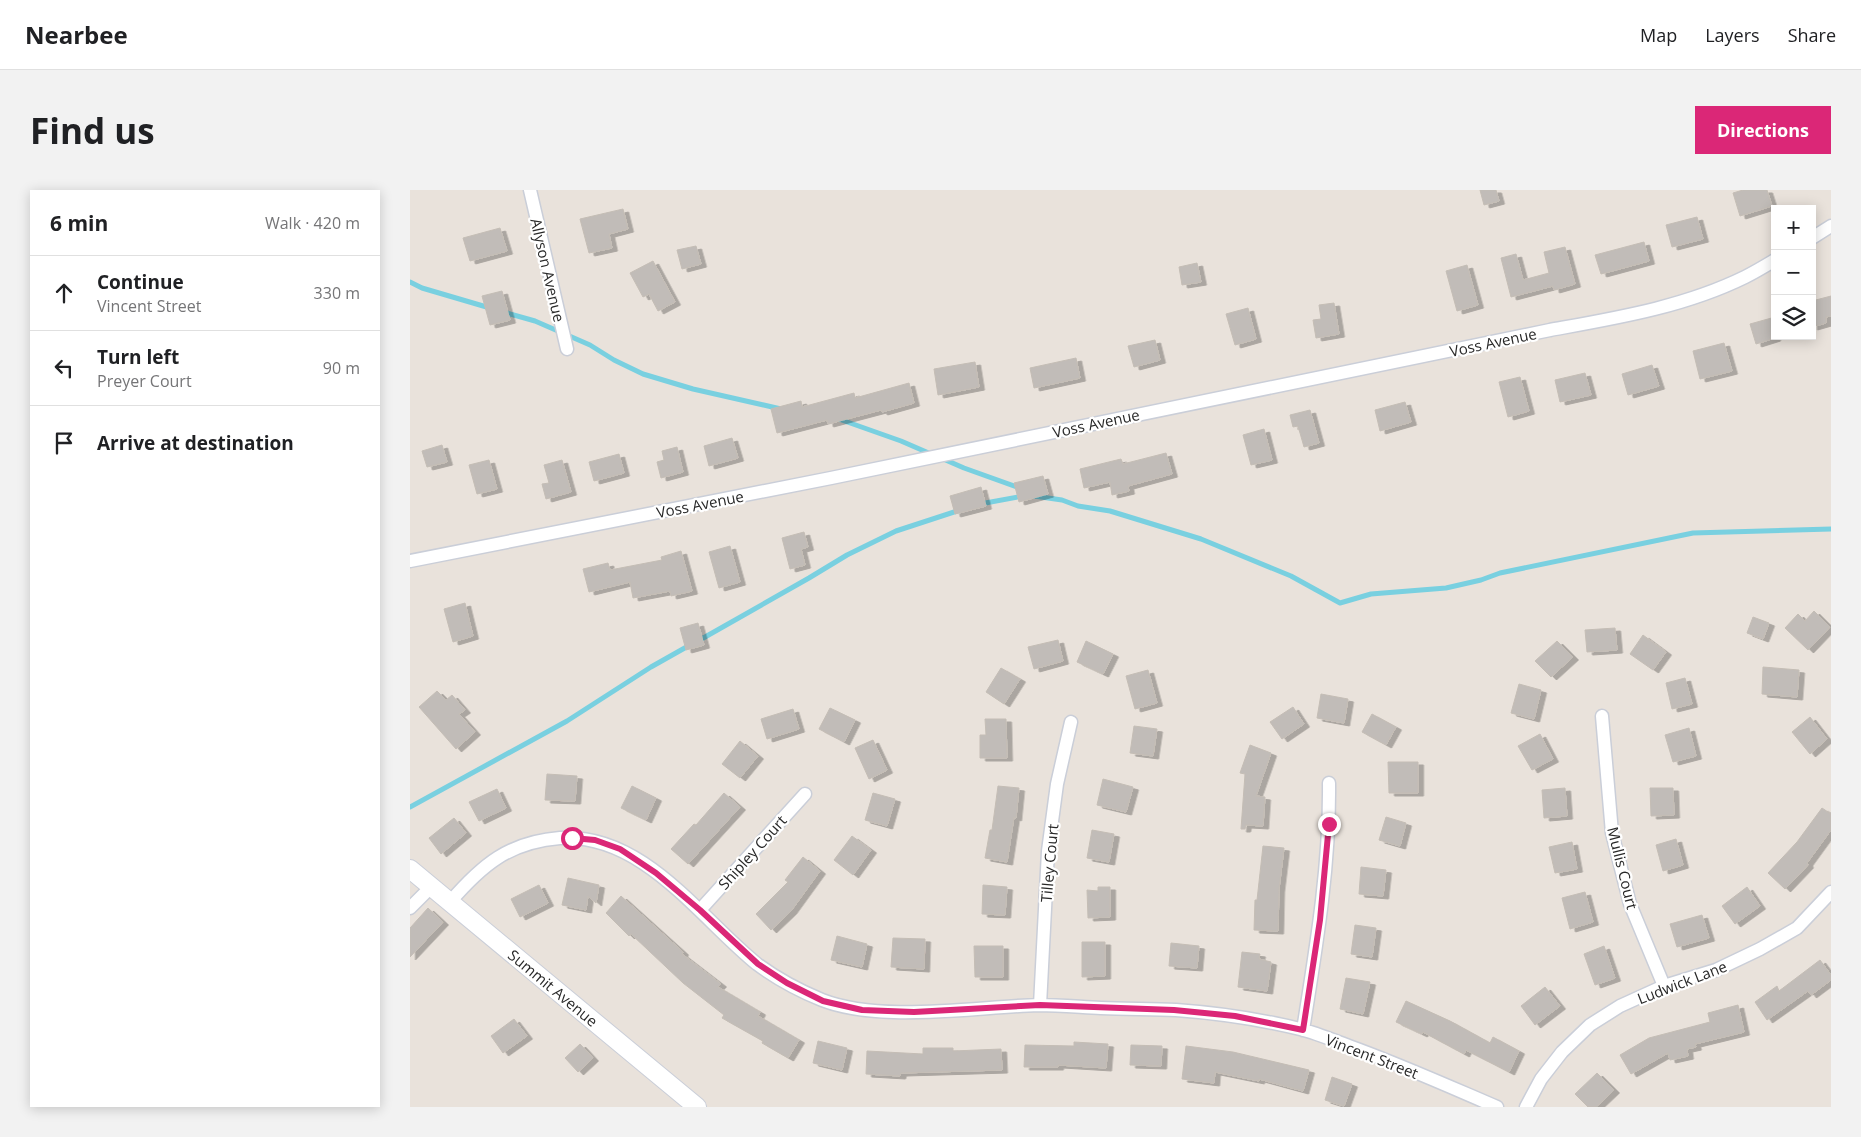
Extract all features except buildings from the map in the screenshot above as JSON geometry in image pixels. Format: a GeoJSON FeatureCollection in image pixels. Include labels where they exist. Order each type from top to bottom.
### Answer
{"type":"FeatureCollection","features":[{"type":"Feature","properties":{"kind":"main road","name":"Summit Avenue"},"geometry":{"type":"LineString","coordinates":[[410,869],[697,1107]]}},
{"type":"Feature","properties":{"kind":"street","name":"Allyson Avenue"},"geometry":{"type":"LineString","coordinates":[[530,190],[567,349]]}},
{"type":"Feature","properties":{"kind":"street"},"geometry":{"type":"LineString","coordinates":[[1816,235],[1831,226]]}},
{"type":"Feature","properties":{"kind":"street","name":"Voss Avenue"},"geometry":{"type":"LineString","coordinates":[[410,561],[840,476],[1645,312],[1719,288],[1745,277],[1771,262]]}},
{"type":"Feature","properties":{"kind":"street","name":"Mullis Court"},"geometry":{"type":"LineString","coordinates":[[1602,716],[1612,833],[1630,904],[1664,986]]}},
{"type":"Feature","properties":{"kind":"street","name":"Tilley Court"},"geometry":{"type":"LineString","coordinates":[[1040,1005],[1048,851],[1057,784],[1071,722]]}},
{"type":"Feature","properties":{"kind":"street"},"geometry":{"type":"LineString","coordinates":[[1303,1030],[1320,920],[1329,824],[1329,783]]}},
{"type":"Feature","properties":{"kind":"street","name":"Shipley Court"},"geometry":{"type":"LineString","coordinates":[[700,910],[805,794]]}},
{"type":"Feature","properties":{"kind":"street","name":"Vincent Street"},"geometry":{"type":"LineString","coordinates":[[450,902],[475,874],[493,860],[523,846],[541,840],[572,838],[595,840],[620,849],[656,873],[700,910],[758,964],[787,983],[823,1001],[862,1010],[914,1012],[1040,1005],[1192,1012],[1235,1016],[1303,1030],[1382,1058],[1497,1107]]}},
{"type":"Feature","properties":{"kind":"street"},"geometry":{"type":"LineString","coordinates":[[410,908],[431,887]]}},
{"type":"Feature","properties":{"kind":"street","name":"Ludwick Lane"},"geometry":{"type":"LineString","coordinates":[[1526,1107],[1541,1079],[1562,1052],[1590,1025],[1620,1006],[1664,986],[1716,970],[1760,949],[1796,928],[1831,892]]}},
{"type":"Feature","properties":{"kind":"waterway"},"geometry":{"type":"LineString","coordinates":[[410,282],[422,288],[490,308]]}},
{"type":"Feature","properties":{"kind":"waterway"},"geometry":{"type":"LineString","coordinates":[[503,312],[535,321],[590,345],[614,360],[643,374],[693,389],[781,409]]}},
{"type":"Feature","properties":{"kind":"waterway"},"geometry":{"type":"LineString","coordinates":[[836,418],[901,441],[931,454]]}},
{"type":"Feature","properties":{"kind":"waterway"},"geometry":{"type":"LineString","coordinates":[[941,458],[1020,488]]}},
{"type":"Feature","properties":{"kind":"waterway"},"geometry":{"type":"LineString","coordinates":[[980,504],[1023,496]]}},
{"type":"Feature","properties":{"kind":"waterway"},"geometry":{"type":"LineString","coordinates":[[1034,496],[1110,511],[1201,539],[1291,576],[1340,603],[1371,594],[1446,588],[1481,580],[1500,573],[1693,533],[1831,529]]}},
{"type":"Feature","properties":{"kind":"waterway"},"geometry":{"type":"LineString","coordinates":[[698,641],[847,555],[896,531],[960,510]]}},
{"type":"Feature","properties":{"kind":"waterway"},"geometry":{"type":"LineString","coordinates":[[410,807],[567,721],[651,667],[690,645]]}},
{"type":"Feature","properties":{"kind":"route"},"geometry":{"type":"LineString","coordinates":[[572,838],[595,840],[620,849],[656,873],[700,910],[758,964],[787,983],[823,1001],[862,1010],[914,1012],[1040,1005],[1174,1010],[1235,1016],[1303,1030],[1320,920],[1329,824]]}}]}
